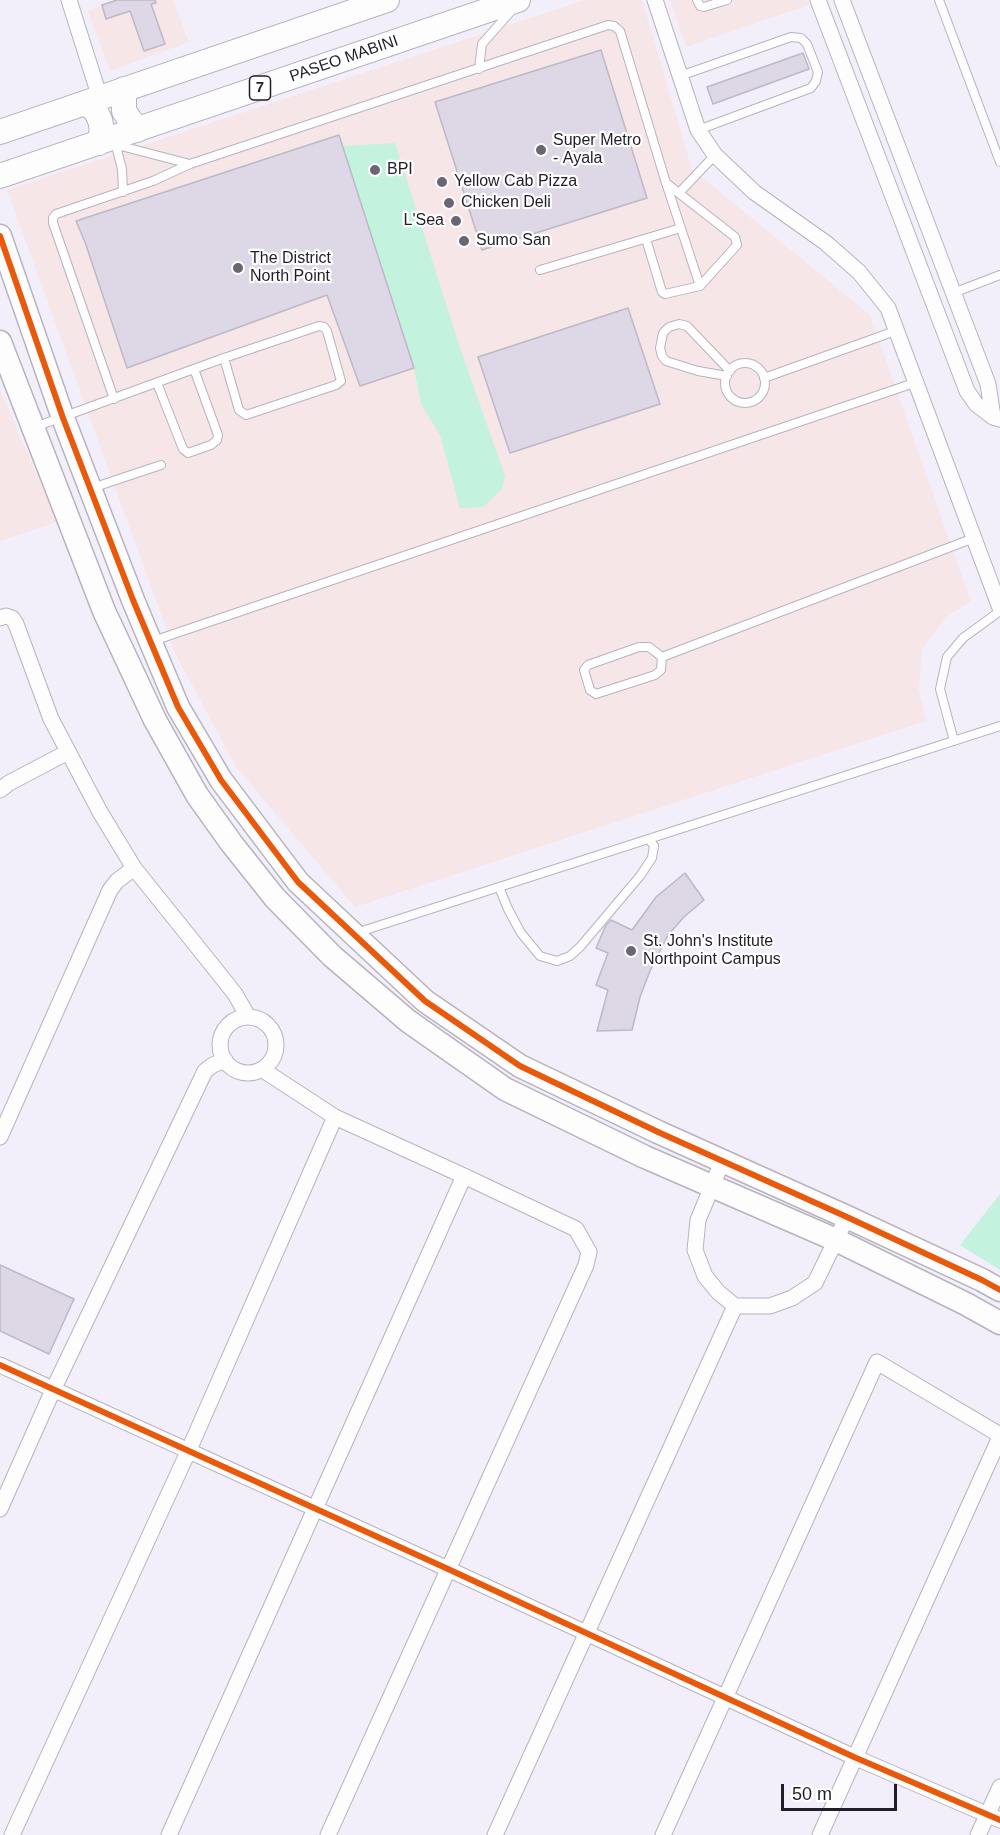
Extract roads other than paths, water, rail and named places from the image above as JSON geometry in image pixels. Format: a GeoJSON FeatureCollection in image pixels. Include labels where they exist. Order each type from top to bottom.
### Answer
{"type":"FeatureCollection","features":[{"type":"Feature","properties":{"kind":"main road"},"geometry":{"type":"LineString","coordinates":[[0,132],[387,0]]}},
{"type":"Feature","properties":{"kind":"main road","name":"PASEO MABINI"},"geometry":{"type":"LineString","coordinates":[[1,177],[110,142],[137,130],[518,0]]}},
{"type":"Feature","properties":{"kind":"main road"},"geometry":{"type":"LineString","coordinates":[[124,89],[124,111],[137,130]]}},
{"type":"Feature","properties":{"kind":"main road"},"geometry":{"type":"LineString","coordinates":[[92,100],[102,130],[110,142]]}},
{"type":"Feature","properties":{"kind":"street"},"geometry":{"type":"LineString","coordinates":[[69,0],[92,100]]}},
{"type":"Feature","properties":{"kind":"street"},"geometry":{"type":"LineString","coordinates":[[656,0],[698,130],[715,155],[754,192],[826,243],[859,272],[888,308],[1000,610]]}},
{"type":"Feature","properties":{"kind":"street"},"geometry":{"type":"LineString","coordinates":[[818,0],[967,391],[976,404],[996,418]]}},
{"type":"Feature","properties":{"kind":"street"},"geometry":{"type":"LineString","coordinates":[[842,0],[990,391],[996,418]]}},
{"type":"Feature","properties":{"kind":"street"},"geometry":{"type":"LineString","coordinates":[[841,59],[862,52]]}},
{"type":"Feature","properties":{"kind":"street"},"geometry":{"type":"LineString","coordinates":[[906,233],[926,225]]}},
{"type":"Feature","properties":{"kind":"street"},"geometry":{"type":"LineString","coordinates":[[0,236],[63,417],[133,600],[178,707],[221,780],[298,882],[425,1001],[520,1065],[722,1162],[847,1217],[1000,1290]]}},
{"type":"Feature","properties":{"kind":"street"},"geometry":{"type":"LineString","coordinates":[[0,342],[104,611],[155,720],[197,795],[232,844],[274,898],[332,956],[408,1021],[506,1089],[645,1157],[836,1240],[1000,1323]]}},
{"type":"Feature","properties":{"kind":"street"},"geometry":{"type":"LineString","coordinates":[[954,358],[975,351]]}},
{"type":"Feature","properties":{"kind":"street"},"geometry":{"type":"LineString","coordinates":[[104,611],[133,600]]}},
{"type":"Feature","properties":{"kind":"street"},"geometry":{"type":"LineString","coordinates":[[0,618],[6,616],[12,618],[16,624],[51,719],[100,812],[134,868],[212,964],[235,994],[247,1015]]}},
{"type":"Feature","properties":{"kind":"street"},"geometry":{"type":"LineString","coordinates":[[0,790],[68,752]]}},
{"type":"Feature","properties":{"kind":"street"},"geometry":{"type":"LineString","coordinates":[[0,1137],[110,890],[117,881],[134,868]]}},
{"type":"Feature","properties":{"kind":"street"},"geometry":{"type":"LineString","coordinates":[[247,1015],[263,1020],[273,1033],[275,1053],[263,1070],[249,1074],[237,1071],[225,1060],[220,1050],[221,1036],[232,1021],[247,1015]]}},
{"type":"Feature","properties":{"kind":"street"},"geometry":{"type":"LineString","coordinates":[[445,1048],[460,1026]]}},
{"type":"Feature","properties":{"kind":"street"},"geometry":{"type":"LineString","coordinates":[[0,1509],[53,1390],[205,1071],[225,1060]]}},
{"type":"Feature","properties":{"kind":"street"},"geometry":{"type":"LineString","coordinates":[[263,1070],[335,1117],[576,1229],[589,1252],[586,1265],[328,1835]]}},
{"type":"Feature","properties":{"kind":"street"},"geometry":{"type":"LineString","coordinates":[[12,1835],[188,1452],[335,1117]]}},
{"type":"Feature","properties":{"kind":"street"},"geometry":{"type":"LineString","coordinates":[[722,1162],[698,1220],[694,1250],[705,1276],[718,1292],[735,1306],[770,1306],[792,1298],[815,1283],[847,1217]]}},
{"type":"Feature","properties":{"kind":"street"},"geometry":{"type":"LineString","coordinates":[[169,1835],[464,1176]]}},
{"type":"Feature","properties":{"kind":"street"},"geometry":{"type":"LineString","coordinates":[[495,1835],[735,1306]]}},
{"type":"Feature","properties":{"kind":"street"},"geometry":{"type":"LineString","coordinates":[[663,1835],[877,1362],[1000,1436],[820,1835]]}},
{"type":"Feature","properties":{"kind":"street"},"geometry":{"type":"LineString","coordinates":[[0,1365],[854,1757],[994,1817]]}},
{"type":"Feature","properties":{"kind":"street"},"geometry":{"type":"LineString","coordinates":[[978,1835],[994,1817],[1000,1787]]}},
{"type":"Feature","properties":{"kind":"lane"},"geometry":{"type":"LineString","coordinates":[[479,69],[482,44],[511,11],[529,0]]}},
{"type":"Feature","properties":{"kind":"lane"},"geometry":{"type":"LineString","coordinates":[[697,0],[700,6],[704,7],[727,0]]}},
{"type":"Feature","properties":{"kind":"lane"},"geometry":{"type":"LineString","coordinates":[[939,0],[1000,162]]}},
{"type":"Feature","properties":{"kind":"lane"},"geometry":{"type":"LineString","coordinates":[[114,399],[53,223],[56,214],[123,192],[190,164],[608,25],[620,31],[700,286]]}},
{"type":"Feature","properties":{"kind":"lane"},"geometry":{"type":"LineString","coordinates":[[680,76],[790,37],[801,38],[807,44],[818,72],[811,88],[698,130]]}},
{"type":"Feature","properties":{"kind":"lane"},"geometry":{"type":"LineString","coordinates":[[110,142],[190,164]]}},
{"type":"Feature","properties":{"kind":"lane"},"geometry":{"type":"LineString","coordinates":[[110,142],[124,181],[123,192]]}},
{"type":"Feature","properties":{"kind":"lane"},"geometry":{"type":"LineString","coordinates":[[679,193],[715,155]]}},
{"type":"Feature","properties":{"kind":"lane"},"geometry":{"type":"LineString","coordinates":[[646,239],[663,294],[700,286],[737,244],[738,240],[666,183]]}},
{"type":"Feature","properties":{"kind":"lane"},"geometry":{"type":"LineString","coordinates":[[540,270],[681,228]]}},
{"type":"Feature","properties":{"kind":"lane"},"geometry":{"type":"LineString","coordinates":[[953,293],[1000,275]]}},
{"type":"Feature","properties":{"kind":"lane"},"geometry":{"type":"LineString","coordinates":[[679,324],[687,326],[728,373],[698,371],[666,361],[660,348],[663,333],[669,327],[679,324]]}},
{"type":"Feature","properties":{"kind":"lane"},"geometry":{"type":"LineString","coordinates":[[32,428],[224,358],[318,326],[324,327],[327,331],[340,381],[336,385],[246,414],[239,410],[224,358]]}},
{"type":"Feature","properties":{"kind":"lane"},"geometry":{"type":"LineString","coordinates":[[764,378],[898,330]]}},
{"type":"Feature","properties":{"kind":"lane"},"geometry":{"type":"LineString","coordinates":[[750,364],[757,367],[765,384],[760,396],[756,400],[743,403],[732,398],[726,386],[728,373],[737,365],[750,364]]}},
{"type":"Feature","properties":{"kind":"lane"},"geometry":{"type":"LineString","coordinates":[[157,383],[183,449],[188,453],[203,448],[217,440],[218,435],[194,369]]}},
{"type":"Feature","properties":{"kind":"lane"},"geometry":{"type":"LineString","coordinates":[[151,642],[916,382]]}},
{"type":"Feature","properties":{"kind":"lane"},"geometry":{"type":"LineString","coordinates":[[91,489],[161,465]]}},
{"type":"Feature","properties":{"kind":"lane"},"geometry":{"type":"LineString","coordinates":[[662,657],[974,538]]}},
{"type":"Feature","properties":{"kind":"lane"},"geometry":{"type":"LineString","coordinates":[[954,741],[940,689],[947,657],[963,638],[1000,610]]}},
{"type":"Feature","properties":{"kind":"lane"},"geometry":{"type":"LineString","coordinates":[[639,647],[650,647],[662,657],[661,670],[655,675],[596,694],[590,690],[584,670],[588,665],[639,647]]}},
{"type":"Feature","properties":{"kind":"lane"},"geometry":{"type":"LineString","coordinates":[[352,934],[1000,726]]}},
{"type":"Feature","properties":{"kind":"lane"},"geometry":{"type":"LineString","coordinates":[[499,887],[521,933],[540,956],[557,961],[570,956],[580,947],[640,876],[651,858],[654,846],[649,839]]}},
{"type":"Feature","properties":{"kind":"place","name":"Super Metro - Ayala"},"geometry":{"type":"Point","coordinates":[541,150]}},
{"type":"Feature","properties":{"kind":"place","name":"BPI"},"geometry":{"type":"Point","coordinates":[375,170]}},
{"type":"Feature","properties":{"kind":"place","name":"Yellow Cab Pizza"},"geometry":{"type":"Point","coordinates":[442,182]}},
{"type":"Feature","properties":{"kind":"place","name":"Chicken Deli"},"geometry":{"type":"Point","coordinates":[449,203]}},
{"type":"Feature","properties":{"kind":"place","name":"L'Sea"},"geometry":{"type":"Point","coordinates":[456,221]}},
{"type":"Feature","properties":{"kind":"place","name":"Sumo San"},"geometry":{"type":"Point","coordinates":[464,241]}},
{"type":"Feature","properties":{"kind":"place","name":"The District North Point"},"geometry":{"type":"Point","coordinates":[238,268]}},
{"type":"Feature","properties":{"kind":"place","name":"St. John's Institute Northpoint Campus"},"geometry":{"type":"Point","coordinates":[631,951]}}]}
